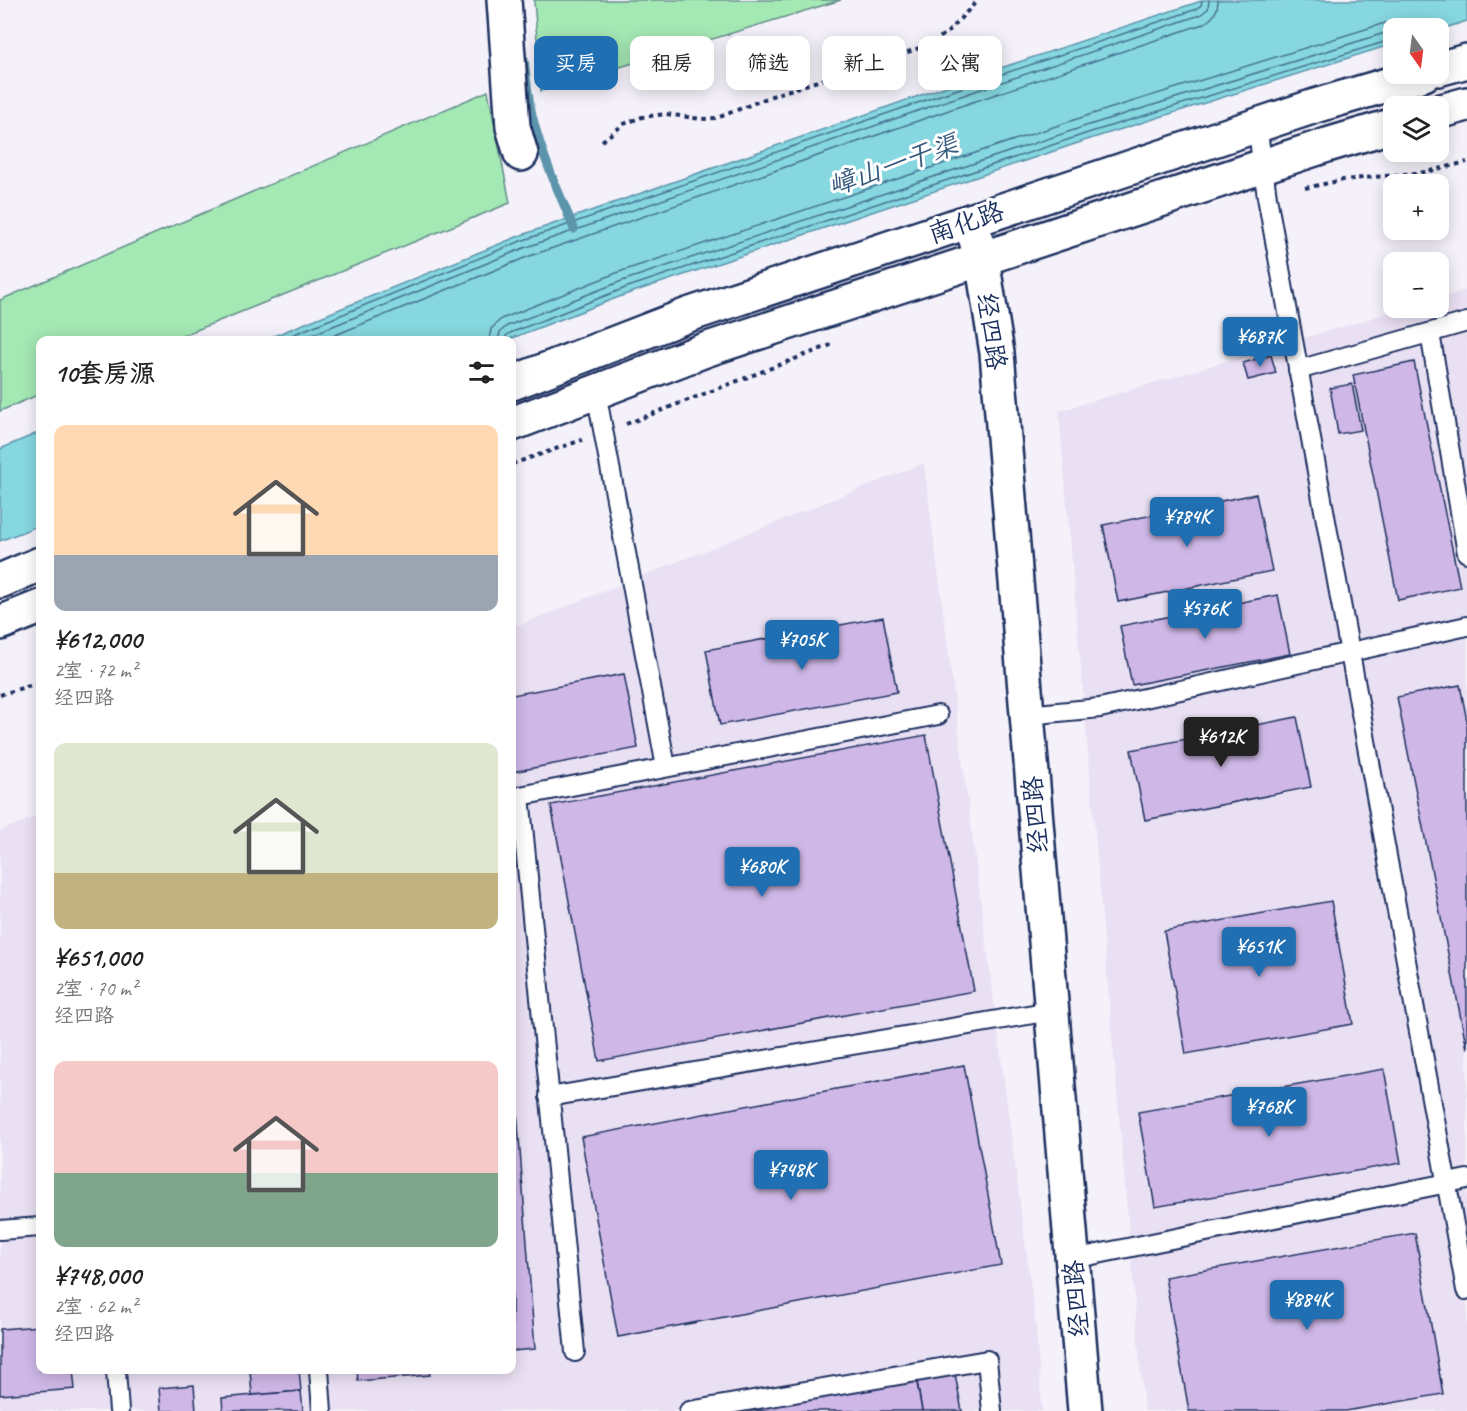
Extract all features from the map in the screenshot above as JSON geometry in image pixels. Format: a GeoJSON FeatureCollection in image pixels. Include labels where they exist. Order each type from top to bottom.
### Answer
{"type":"FeatureCollection","features":[{"type":"Feature","properties":{"kind":"main road"},"geometry":{"type":"LineString","coordinates":[[504,0],[513,127],[521,154]]}},
{"type":"Feature","properties":{"kind":"main road"},"geometry":{"type":"LineString","coordinates":[[1449,66],[1467,61]]}},
{"type":"Feature","properties":{"kind":"main road","name":"南化路"},"geometry":{"type":"LineString","coordinates":[[516,381],[688,315],[1257,125],[1390,84]]}},
{"type":"Feature","properties":{"kind":"main road"},"geometry":{"type":"LineString","coordinates":[[1449,109],[1467,104]]}},
{"type":"Feature","properties":{"kind":"main road","name":"南化路"},"geometry":{"type":"LineString","coordinates":[[516,422],[705,350],[1383,128]]}},
{"type":"Feature","properties":{"kind":"main road","name":"经四路"},"geometry":{"type":"LineString","coordinates":[[970,221],[982,259],[997,353],[1085,1411]]}},
{"type":"Feature","properties":{"kind":"main road"},"geometry":{"type":"LineString","coordinates":[[0,581],[36,566]]}},
{"type":"Feature","properties":{"kind":"main road"},"geometry":{"type":"LineString","coordinates":[[0,623],[36,609]]}},
{"type":"Feature","properties":{"kind":"lane"},"geometry":{"type":"LineString","coordinates":[[1257,125],[1262,166],[1298,370],[1466,1290]]}},
{"type":"Feature","properties":{"kind":"lane"},"geometry":{"type":"LineString","coordinates":[[1298,370],[1467,322]]}},
{"type":"Feature","properties":{"kind":"lane"},"geometry":{"type":"LineString","coordinates":[[1430,333],[1467,553]]}},
{"type":"Feature","properties":{"kind":"lane"},"geometry":{"type":"LineString","coordinates":[[596,392],[666,768]]}},
{"type":"Feature","properties":{"kind":"lane"},"geometry":{"type":"LineString","coordinates":[[1027,715],[1100,708],[1467,626]]}},
{"type":"Feature","properties":{"kind":"lane"},"geometry":{"type":"LineString","coordinates":[[575,1352],[520,796],[938,715]]}},
{"type":"Feature","properties":{"kind":"lane"},"geometry":{"type":"LineString","coordinates":[[549,1097],[1052,1011]]}},
{"type":"Feature","properties":{"kind":"lane"},"geometry":{"type":"LineString","coordinates":[[1072,1259],[1467,1179]]}},
{"type":"Feature","properties":{"kind":"lane"},"geometry":{"type":"LineString","coordinates":[[0,1230],[36,1227]]}},
{"type":"Feature","properties":{"kind":"lane"},"geometry":{"type":"LineString","coordinates":[[689,1411],[987,1360],[992,1411]]}},
{"type":"Feature","properties":{"kind":"lane"},"geometry":{"type":"LineString","coordinates":[[116,1374],[119,1411]]}},
{"type":"Feature","properties":{"kind":"lane"},"geometry":{"type":"LineString","coordinates":[[319,1374],[322,1411]]}},
{"type":"Feature","properties":{"kind":"path"},"geometry":{"type":"LineString","coordinates":[[602,141],[624,124],[642,117],[666,114],[717,118],[777,94],[914,50],[947,33],[978,0]]}},
{"type":"Feature","properties":{"kind":"path"},"geometry":{"type":"LineString","coordinates":[[0,695],[36,683]]}},
{"type":"Feature","properties":{"kind":"shaded area"},"geometry":{"type":"Polygon","coordinates":[[[1467,290],[1467,1411],[1144,1411],[1059,411],[1383,315],[1383,318],[1449,318],[1449,295],[1467,290]]]}},
{"type":"Feature","properties":{"kind":"shaded area"},"geometry":{"type":"Polygon","coordinates":[[[924,463],[1036,1326],[1042,1411],[0,1411],[0,831],[36,817],[36,1374],[516,1374],[516,626],[924,463]]]}},
{"type":"Feature","properties":{"kind":"green space"},"geometry":{"type":"Polygon","coordinates":[[[534,0],[841,0],[714,39],[714,36],[630,36],[630,64],[618,68],[618,36],[537,36],[534,0]]]}},
{"type":"Feature","properties":{"kind":"green space"},"geometry":{"type":"Polygon","coordinates":[[[488,91],[510,203],[182,336],[36,336],[36,396],[0,411],[0,300],[488,91]]]}},
{"type":"Feature","properties":{"kind":"water","name":"嶂山一干渠"},"geometry":{"type":"Polygon","coordinates":[[[1204,0],[1467,0],[1467,21],[1449,27],[1449,18],[1383,18],[1383,47],[1093,138],[627,294],[516,337],[274,336],[519,236],[935,90],[1002,90],[1002,68],[1204,0]]]}},
{"type":"Feature","properties":{"kind":"water"},"geometry":{"type":"Polygon","coordinates":[[[36,434],[36,527],[0,541],[0,449],[36,434]]]}},
{"type":"Feature","properties":{"kind":"building"},"geometry":{"type":"Polygon","coordinates":[[[1271,355],[1276,373],[1248,380],[1243,363],[1271,355]]]}},
{"type":"Feature","properties":{"kind":"building"},"geometry":{"type":"Polygon","coordinates":[[[1414,362],[1460,587],[1398,600],[1353,375],[1414,362]]]}},
{"type":"Feature","properties":{"kind":"building"},"geometry":{"type":"Polygon","coordinates":[[[1352,384],[1361,430],[1338,434],[1330,388],[1352,384]]]}},
{"type":"Feature","properties":{"kind":"building"},"geometry":{"type":"Polygon","coordinates":[[[1256,494],[1272,571],[1118,602],[1103,525],[1256,494]]]}},
{"type":"Feature","properties":{"kind":"building"},"geometry":{"type":"Polygon","coordinates":[[[1278,595],[1290,654],[1132,685],[1120,626],[1278,595]]]}},
{"type":"Feature","properties":{"kind":"building"},"geometry":{"type":"Polygon","coordinates":[[[883,617],[897,692],[720,725],[706,650],[883,617]]]}},
{"type":"Feature","properties":{"kind":"building"},"geometry":{"type":"Polygon","coordinates":[[[624,674],[638,748],[516,771],[516,694],[624,674]]]}},
{"type":"Feature","properties":{"kind":"building"},"geometry":{"type":"Polygon","coordinates":[[[1460,685],[1467,721],[1467,1049],[1397,697],[1460,685]]]}},
{"type":"Feature","properties":{"kind":"building"},"geometry":{"type":"Polygon","coordinates":[[[1297,717],[1311,787],[1145,820],[1131,750],[1297,717]]]}},
{"type":"Feature","properties":{"kind":"building"},"geometry":{"type":"Polygon","coordinates":[[[926,735],[974,991],[599,1061],[551,805],[926,735]]]}},
{"type":"Feature","properties":{"kind":"building"},"geometry":{"type":"Polygon","coordinates":[[[1331,901],[1353,1024],[1186,1054],[1164,931],[1331,901]]]}},
{"type":"Feature","properties":{"kind":"building"},"geometry":{"type":"Polygon","coordinates":[[[964,1065],[1001,1265],[618,1337],[581,1137],[964,1065]]]}},
{"type":"Feature","properties":{"kind":"building"},"geometry":{"type":"Polygon","coordinates":[[[1384,1069],[1401,1163],[1155,1207],[1138,1112],[1384,1069]]]}},
{"type":"Feature","properties":{"kind":"building"},"geometry":{"type":"Polygon","coordinates":[[[516,1098],[535,1349],[516,1351],[516,1098]]]}},
{"type":"Feature","properties":{"kind":"building"},"geometry":{"type":"Polygon","coordinates":[[[1415,1233],[1443,1394],[1346,1411],[1189,1411],[1165,1277],[1415,1233]]]}},
{"type":"Feature","properties":{"kind":"building"},"geometry":{"type":"Polygon","coordinates":[[[36,1326],[36,1374],[73,1374],[75,1389],[0,1395],[0,1329],[36,1326]]]}},
{"type":"Feature","properties":{"kind":"building"},"geometry":{"type":"Polygon","coordinates":[[[250,1374],[299,1374],[301,1391],[252,1395],[250,1374]]]}},
{"type":"Feature","properties":{"kind":"building"},"geometry":{"type":"Polygon","coordinates":[[[357,1374],[430,1375],[358,1381],[357,1374]]]}},
{"type":"Feature","properties":{"kind":"building"},"geometry":{"type":"Polygon","coordinates":[[[955,1374],[962,1411],[922,1411],[917,1381],[955,1374]]]}},
{"type":"Feature","properties":{"kind":"building"},"geometry":{"type":"Polygon","coordinates":[[[916,1378],[922,1411],[739,1411],[916,1378]]]}},
{"type":"Feature","properties":{"kind":"building"},"geometry":{"type":"Polygon","coordinates":[[[194,1385],[196,1411],[161,1411],[159,1388],[194,1385]]]}},
{"type":"Feature","properties":{"kind":"building"},"geometry":{"type":"Polygon","coordinates":[[[301,1391],[303,1411],[223,1411],[222,1398],[301,1391]]]}},
{"type":"Feature","properties":{"kind":"waterway"},"geometry":{"type":"LineString","coordinates":[[524,59],[529,101],[540,144],[574,229]]}}]}
